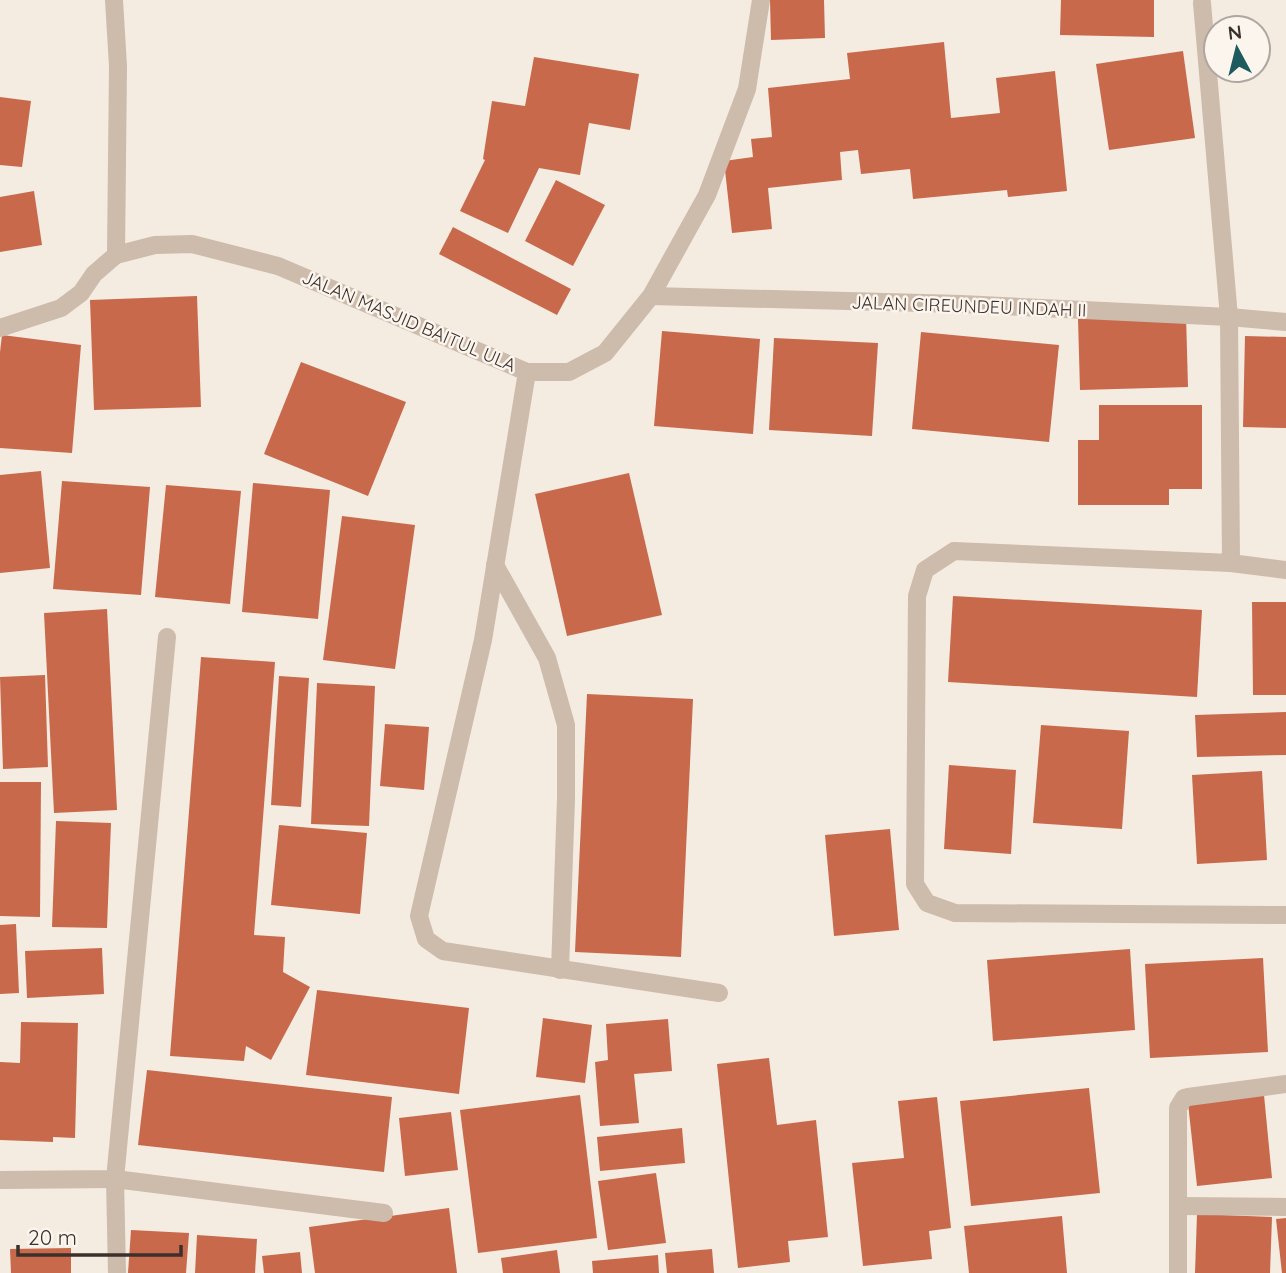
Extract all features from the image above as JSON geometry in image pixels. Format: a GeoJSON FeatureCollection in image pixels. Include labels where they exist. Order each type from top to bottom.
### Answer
{"type":"FeatureCollection","features":[{"type":"Feature","properties":{"kind":"street"},"geometry":{"type":"LineString","coordinates":[[114,0],[118,66],[116,255]]}},
{"type":"Feature","properties":{"kind":"street","name":"JALAN MASJID BAITUL ULA"},"geometry":{"type":"LineString","coordinates":[[0,328],[61,308],[81,293],[94,274],[116,255],[155,245],[192,243],[278,265],[527,372],[569,372],[605,353],[651,296],[707,195],[747,89],[761,0]]}},
{"type":"Feature","properties":{"kind":"street"},"geometry":{"type":"LineString","coordinates":[[1202,4],[1229,317],[1231,563]]}},
{"type":"Feature","properties":{"kind":"street","name":"JALAN CIREUNDEU INDAH II"},"geometry":{"type":"LineString","coordinates":[[651,296],[961,304],[1286,322]]}},
{"type":"Feature","properties":{"kind":"street"},"geometry":{"type":"LineString","coordinates":[[527,372],[483,640],[419,916],[426,939],[443,951],[719,993]]}},
{"type":"Feature","properties":{"kind":"street"},"geometry":{"type":"LineString","coordinates":[[1286,570],[1231,563],[954,551],[925,570],[917,596],[915,884],[927,903],[955,913],[1286,915]]}},
{"type":"Feature","properties":{"kind":"street"},"geometry":{"type":"LineString","coordinates":[[495,565],[547,658],[566,725],[560,970]]}},
{"type":"Feature","properties":{"kind":"street"},"geometry":{"type":"LineString","coordinates":[[117,1273],[115,1179],[167,637]]}},
{"type":"Feature","properties":{"kind":"street"},"geometry":{"type":"LineString","coordinates":[[1178,1273],[1178,1108],[1184,1098],[1286,1084]]}},
{"type":"Feature","properties":{"kind":"street"},"geometry":{"type":"LineString","coordinates":[[0,1180],[115,1179],[384,1213]]}},
{"type":"Feature","properties":{"kind":"street"},"geometry":{"type":"LineString","coordinates":[[1178,1206],[1286,1207]]}},
{"type":"Feature","properties":{"kind":"building"},"geometry":{"type":"Polygon","coordinates":[[[770,0],[824,0],[825,38],[771,40],[770,0]]]}},
{"type":"Feature","properties":{"kind":"building"},"geometry":{"type":"Polygon","coordinates":[[[1061,0],[1154,0],[1154,37],[1060,35],[1061,0]]]}},
{"type":"Feature","properties":{"kind":"building"},"geometry":{"type":"Polygon","coordinates":[[[944,42],[951,118],[1000,113],[996,78],[1055,71],[1067,191],[1008,197],[1007,190],[913,199],[910,169],[861,174],[858,150],[840,152],[842,180],[768,188],[772,229],[732,233],[724,161],[753,157],[751,139],[772,137],[768,88],[850,79],[847,53],[944,42]]]}},
{"type":"Feature","properties":{"kind":"building"},"geometry":{"type":"Polygon","coordinates":[[[1183,51],[1195,138],[1109,150],[1096,64],[1183,51]]]}},
{"type":"Feature","properties":{"kind":"building"},"geometry":{"type":"Polygon","coordinates":[[[534,57],[639,74],[630,130],[589,123],[580,175],[539,168],[508,233],[460,211],[485,160],[483,159],[492,101],[525,106],[534,57]]]}},
{"type":"Feature","properties":{"kind":"building"},"geometry":{"type":"Polygon","coordinates":[[[0,97],[31,101],[22,167],[0,165],[0,97]]]}},
{"type":"Feature","properties":{"kind":"building"},"geometry":{"type":"Polygon","coordinates":[[[556,180],[605,205],[573,266],[525,241],[556,180]]]}},
{"type":"Feature","properties":{"kind":"building"},"geometry":{"type":"Polygon","coordinates":[[[34,191],[42,245],[0,252],[0,197],[34,191]]]}},
{"type":"Feature","properties":{"kind":"building"},"geometry":{"type":"Polygon","coordinates":[[[453,227],[571,289],[557,315],[439,254],[453,227]]]}},
{"type":"Feature","properties":{"kind":"building"},"geometry":{"type":"Polygon","coordinates":[[[197,296],[201,407],[94,410],[90,300],[197,296]]]}},
{"type":"Feature","properties":{"kind":"building"},"geometry":{"type":"Polygon","coordinates":[[[1186,315],[1188,387],[1080,390],[1078,319],[1186,315]]]}},
{"type":"Feature","properties":{"kind":"building"},"geometry":{"type":"Polygon","coordinates":[[[662,331],[760,339],[753,434],[654,426],[662,331]]]}},
{"type":"Feature","properties":{"kind":"building"},"geometry":{"type":"Polygon","coordinates":[[[921,332],[1059,345],[1049,442],[912,429],[921,332]]]}},
{"type":"Feature","properties":{"kind":"building"},"geometry":{"type":"Polygon","coordinates":[[[2,335],[81,345],[72,453],[0,448],[2,335]]]}},
{"type":"Feature","properties":{"kind":"building"},"geometry":{"type":"Polygon","coordinates":[[[1245,336],[1286,337],[1286,428],[1243,427],[1245,336]]]}},
{"type":"Feature","properties":{"kind":"building"},"geometry":{"type":"Polygon","coordinates":[[[774,338],[878,343],[872,436],[769,430],[774,338]]]}},
{"type":"Feature","properties":{"kind":"building"},"geometry":{"type":"Polygon","coordinates":[[[301,362],[406,402],[368,496],[264,454],[301,362]]]}},
{"type":"Feature","properties":{"kind":"building"},"geometry":{"type":"Polygon","coordinates":[[[1099,405],[1202,405],[1202,489],[1169,489],[1169,505],[1078,505],[1078,440],[1099,440],[1099,405]]]}},
{"type":"Feature","properties":{"kind":"building"},"geometry":{"type":"Polygon","coordinates":[[[41,471],[50,568],[0,573],[0,475],[41,471]]]}},
{"type":"Feature","properties":{"kind":"building"},"geometry":{"type":"Polygon","coordinates":[[[629,473],[662,615],[567,636],[535,494],[629,473]]]}},
{"type":"Feature","properties":{"kind":"building"},"geometry":{"type":"Polygon","coordinates":[[[62,481],[150,487],[141,595],[53,589],[62,481]]]}},
{"type":"Feature","properties":{"kind":"building"},"geometry":{"type":"Polygon","coordinates":[[[253,483],[330,490],[318,619],[242,612],[253,483]]]}},
{"type":"Feature","properties":{"kind":"building"},"geometry":{"type":"Polygon","coordinates":[[[166,485],[241,491],[230,604],[155,597],[166,485]]]}},
{"type":"Feature","properties":{"kind":"building"},"geometry":{"type":"Polygon","coordinates":[[[342,516],[415,525],[395,669],[323,660],[342,516]]]}},
{"type":"Feature","properties":{"kind":"building"},"geometry":{"type":"Polygon","coordinates":[[[953,596],[1202,610],[1197,697],[948,682],[953,596]]]}},
{"type":"Feature","properties":{"kind":"building"},"geometry":{"type":"Polygon","coordinates":[[[1252,602],[1286,602],[1286,695],[1253,695],[1252,602]]]}},
{"type":"Feature","properties":{"kind":"building"},"geometry":{"type":"Polygon","coordinates":[[[107,609],[117,810],[54,813],[44,613],[107,609]]]}},
{"type":"Feature","properties":{"kind":"building"},"geometry":{"type":"Polygon","coordinates":[[[201,657],[275,662],[254,935],[285,937],[283,972],[310,987],[271,1060],[246,1046],[244,1061],[170,1056],[201,657]]]}},
{"type":"Feature","properties":{"kind":"building"},"geometry":{"type":"Polygon","coordinates":[[[45,675],[48,767],[3,769],[0,677],[45,675]]]}},
{"type":"Feature","properties":{"kind":"building"},"geometry":{"type":"Polygon","coordinates":[[[279,676],[309,678],[301,807],[271,805],[279,676]]]}},
{"type":"Feature","properties":{"kind":"building"},"geometry":{"type":"Polygon","coordinates":[[[317,683],[375,686],[369,826],[311,824],[317,683]]]}},
{"type":"Feature","properties":{"kind":"building"},"geometry":{"type":"Polygon","coordinates":[[[587,694],[693,699],[681,957],[575,952],[587,694]]]}},
{"type":"Feature","properties":{"kind":"building"},"geometry":{"type":"Polygon","coordinates":[[[1286,712],[1286,755],[1197,757],[1195,715],[1286,712]]]}},
{"type":"Feature","properties":{"kind":"building"},"geometry":{"type":"Polygon","coordinates":[[[385,724],[429,727],[424,790],[380,786],[385,724]]]}},
{"type":"Feature","properties":{"kind":"building"},"geometry":{"type":"Polygon","coordinates":[[[1041,725],[1129,731],[1122,829],[1033,823],[1041,725]]]}},
{"type":"Feature","properties":{"kind":"building"},"geometry":{"type":"Polygon","coordinates":[[[949,765],[1016,770],[1011,854],[944,849],[949,765]]]}},
{"type":"Feature","properties":{"kind":"building"},"geometry":{"type":"Polygon","coordinates":[[[1262,771],[1267,860],[1197,864],[1192,775],[1262,771]]]}},
{"type":"Feature","properties":{"kind":"building"},"geometry":{"type":"Polygon","coordinates":[[[0,782],[41,782],[40,917],[0,916],[0,782]]]}},
{"type":"Feature","properties":{"kind":"building"},"geometry":{"type":"Polygon","coordinates":[[[56,821],[111,823],[107,928],[52,927],[56,821]]]}},
{"type":"Feature","properties":{"kind":"building"},"geometry":{"type":"Polygon","coordinates":[[[279,825],[367,833],[360,914],[271,905],[279,825]]]}},
{"type":"Feature","properties":{"kind":"building"},"geometry":{"type":"Polygon","coordinates":[[[890,829],[899,930],[834,936],[825,835],[890,829]]]}},
{"type":"Feature","properties":{"kind":"building"},"geometry":{"type":"Polygon","coordinates":[[[16,924],[19,993],[0,994],[0,925],[16,924]]]}},
{"type":"Feature","properties":{"kind":"building"},"geometry":{"type":"Polygon","coordinates":[[[102,948],[104,994],[27,998],[25,951],[102,948]]]}},
{"type":"Feature","properties":{"kind":"building"},"geometry":{"type":"Polygon","coordinates":[[[1130,949],[1135,1030],[993,1041],[987,960],[1130,949]]]}},
{"type":"Feature","properties":{"kind":"building"},"geometry":{"type":"Polygon","coordinates":[[[1263,958],[1268,1052],[1150,1058],[1145,964],[1263,958]]]}},
{"type":"Feature","properties":{"kind":"building"},"geometry":{"type":"Polygon","coordinates":[[[317,990],[469,1008],[459,1094],[306,1075],[317,990]]]}},
{"type":"Feature","properties":{"kind":"building"},"geometry":{"type":"Polygon","coordinates":[[[543,1018],[592,1025],[585,1083],[536,1077],[543,1018]]]}},
{"type":"Feature","properties":{"kind":"building"},"geometry":{"type":"Polygon","coordinates":[[[668,1019],[672,1071],[634,1074],[639,1123],[600,1126],[595,1062],[608,1060],[606,1024],[668,1019]]]}},
{"type":"Feature","properties":{"kind":"building"},"geometry":{"type":"Polygon","coordinates":[[[21,1022],[78,1023],[75,1138],[53,1137],[53,1142],[0,1140],[0,1062],[20,1063],[21,1022]]]}},
{"type":"Feature","properties":{"kind":"building"},"geometry":{"type":"Polygon","coordinates":[[[769,1058],[777,1125],[816,1120],[828,1237],[788,1241],[790,1262],[738,1268],[717,1064],[769,1058]]]}},
{"type":"Feature","properties":{"kind":"building"},"geometry":{"type":"Polygon","coordinates":[[[147,1070],[392,1097],[384,1172],[138,1145],[147,1070]]]}},
{"type":"Feature","properties":{"kind":"building"},"geometry":{"type":"Polygon","coordinates":[[[1089,1088],[1100,1193],[971,1206],[960,1101],[1089,1088]]]}},
{"type":"Feature","properties":{"kind":"building"},"geometry":{"type":"Polygon","coordinates":[[[580,1095],[597,1238],[478,1253],[460,1110],[580,1095]]]}},
{"type":"Feature","properties":{"kind":"building"},"geometry":{"type":"Polygon","coordinates":[[[1264,1095],[1272,1178],[1197,1186],[1188,1103],[1264,1095]]]}},
{"type":"Feature","properties":{"kind":"building"},"geometry":{"type":"Polygon","coordinates":[[[937,1097],[951,1228],[929,1231],[932,1259],[863,1266],[852,1163],[904,1158],[898,1101],[937,1097]]]}},
{"type":"Feature","properties":{"kind":"building"},"geometry":{"type":"Polygon","coordinates":[[[451,1112],[458,1170],[405,1176],[399,1118],[451,1112]]]}},
{"type":"Feature","properties":{"kind":"building"},"geometry":{"type":"Polygon","coordinates":[[[682,1128],[685,1163],[600,1171],[597,1137],[682,1128]]]}},
{"type":"Feature","properties":{"kind":"building"},"geometry":{"type":"Polygon","coordinates":[[[656,1173],[666,1243],[608,1250],[598,1181],[656,1173]]]}},
{"type":"Feature","properties":{"kind":"building"},"geometry":{"type":"Polygon","coordinates":[[[449,1208],[457,1273],[315,1273],[309,1227],[449,1208]]]}},
{"type":"Feature","properties":{"kind":"building"},"geometry":{"type":"Polygon","coordinates":[[[1197,1214],[1272,1217],[1270,1273],[1195,1273],[1197,1214]]]}},
{"type":"Feature","properties":{"kind":"building"},"geometry":{"type":"Polygon","coordinates":[[[1062,1216],[1067,1273],[969,1273],[964,1226],[1062,1216]]]}},
{"type":"Feature","properties":{"kind":"building"},"geometry":{"type":"Polygon","coordinates":[[[1286,1218],[1286,1273],[1282,1273],[1276,1219],[1286,1218]]]}},
{"type":"Feature","properties":{"kind":"building"},"geometry":{"type":"Polygon","coordinates":[[[131,1230],[189,1233],[186,1273],[128,1273],[131,1230]]]}},
{"type":"Feature","properties":{"kind":"building"},"geometry":{"type":"Polygon","coordinates":[[[197,1235],[257,1239],[255,1273],[195,1273],[197,1235]]]}},
{"type":"Feature","properties":{"kind":"building"},"geometry":{"type":"Polygon","coordinates":[[[71,1248],[71,1273],[11,1273],[10,1249],[71,1248]]]}},
{"type":"Feature","properties":{"kind":"building"},"geometry":{"type":"Polygon","coordinates":[[[712,1249],[714,1273],[667,1273],[665,1253],[712,1249]]]}},
{"type":"Feature","properties":{"kind":"building"},"geometry":{"type":"Polygon","coordinates":[[[557,1250],[560,1273],[503,1273],[501,1258],[557,1250]]]}},
{"type":"Feature","properties":{"kind":"building"},"geometry":{"type":"Polygon","coordinates":[[[300,1252],[302,1273],[264,1273],[262,1256],[300,1252]]]}},
{"type":"Feature","properties":{"kind":"building"},"geometry":{"type":"Polygon","coordinates":[[[658,1255],[659,1273],[593,1273],[592,1261],[658,1255]]]}}]}
